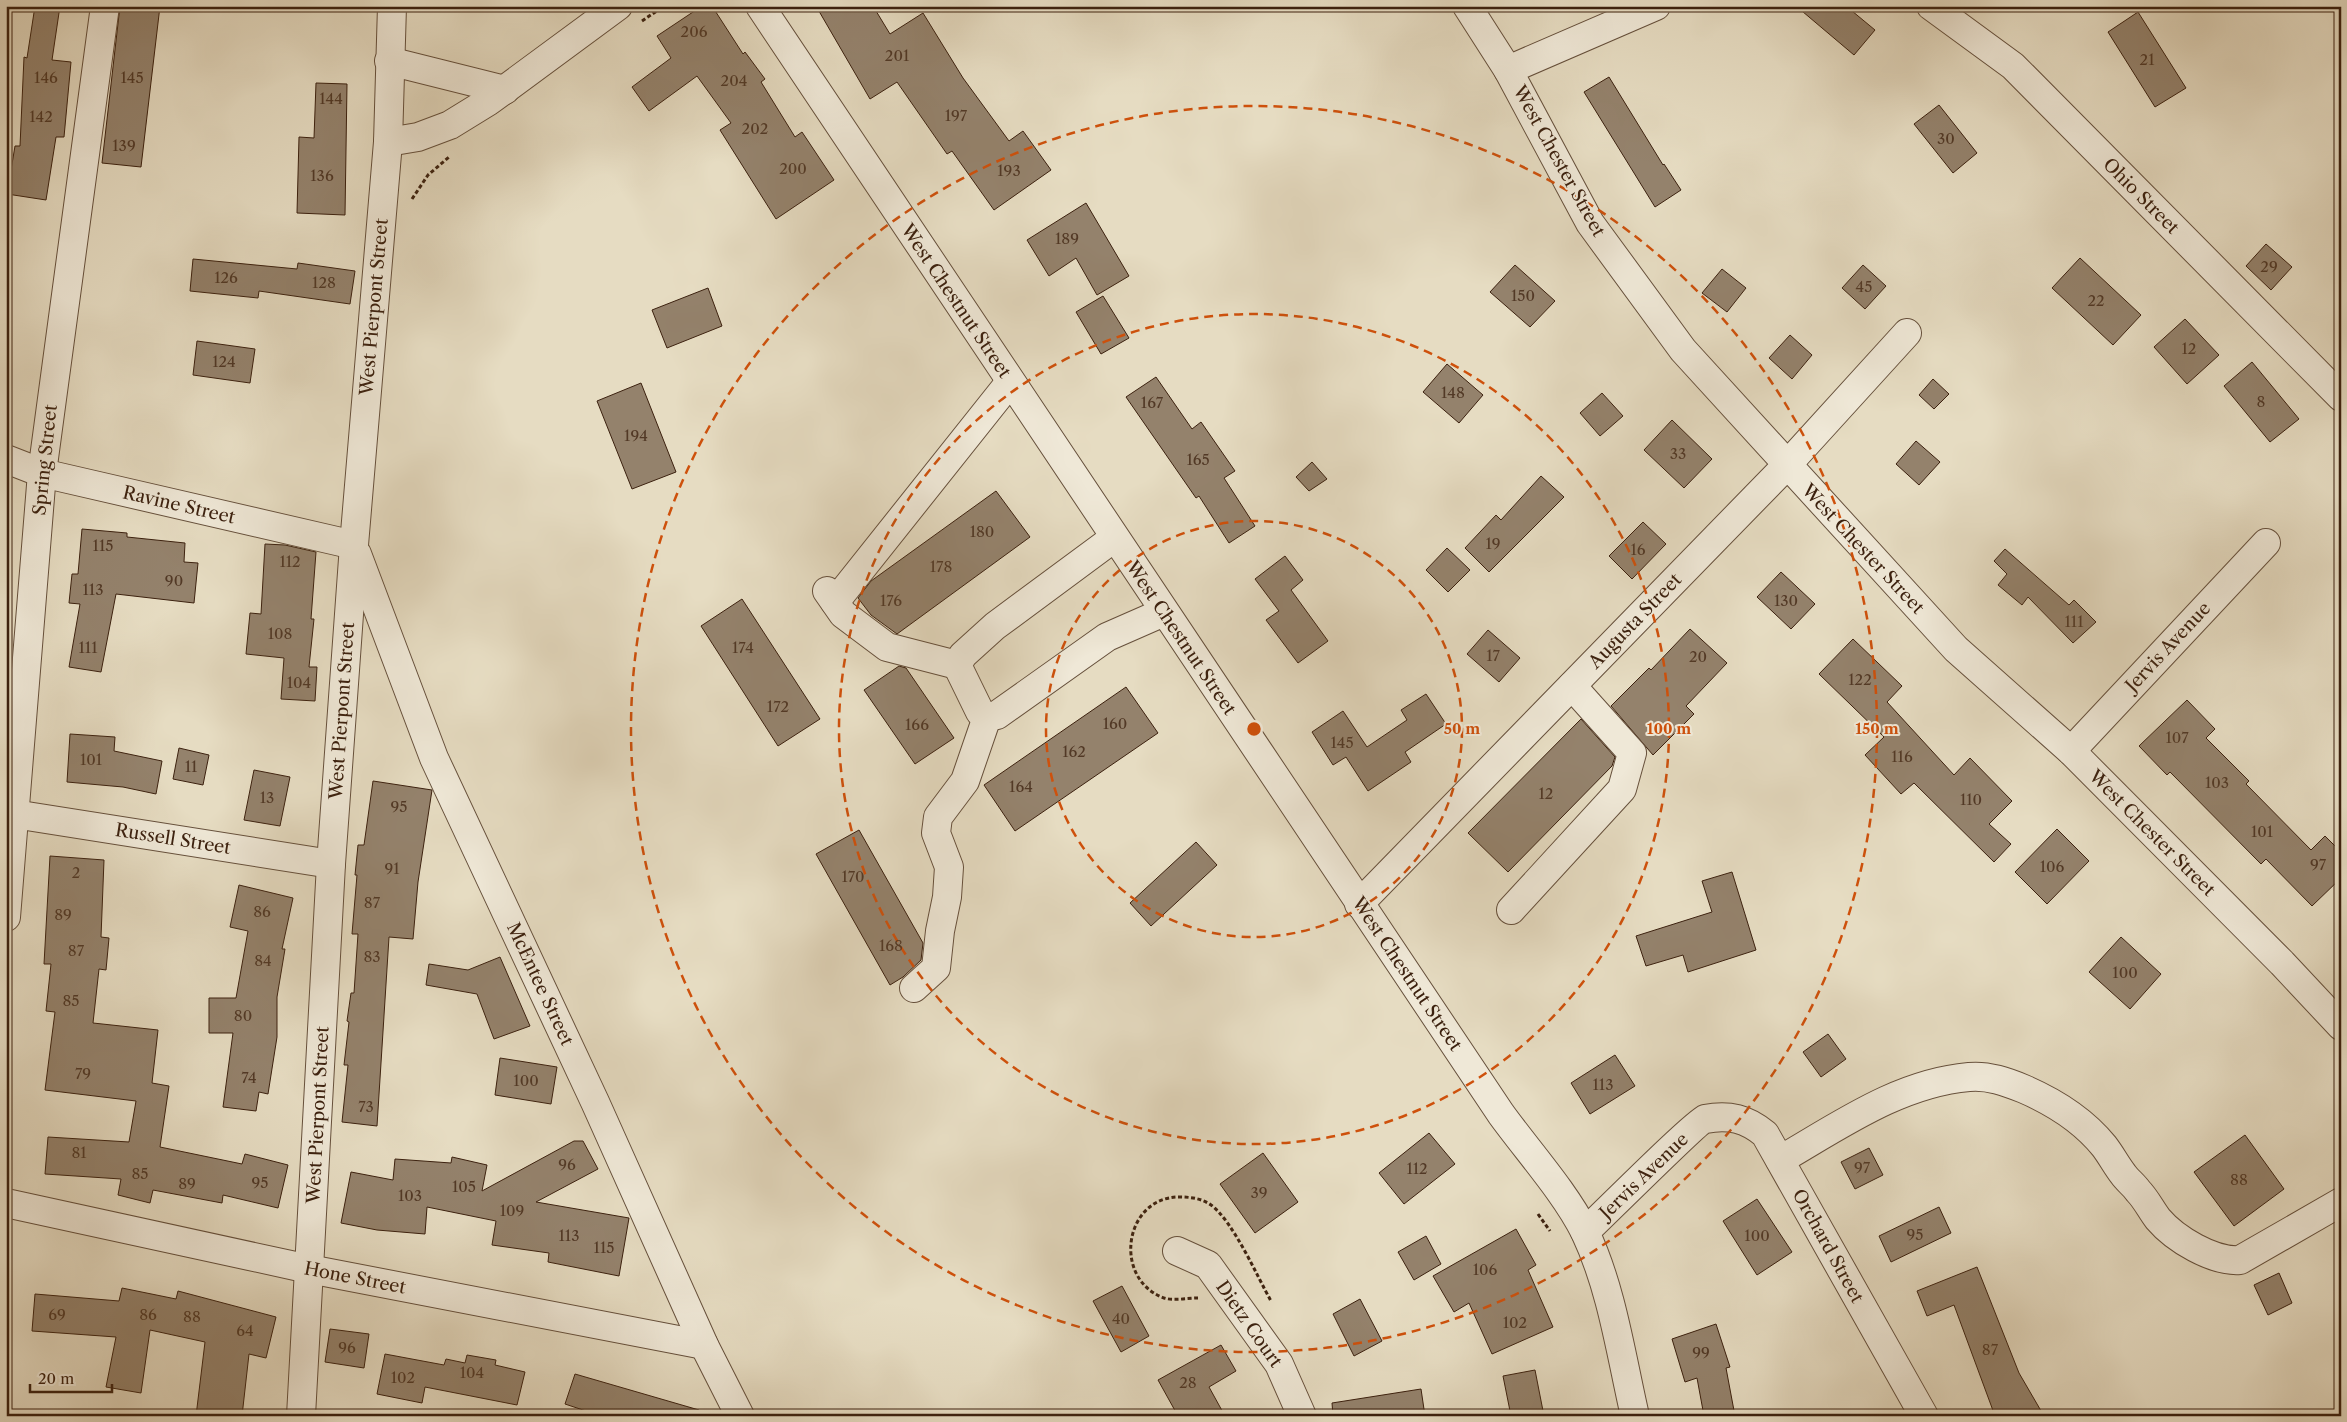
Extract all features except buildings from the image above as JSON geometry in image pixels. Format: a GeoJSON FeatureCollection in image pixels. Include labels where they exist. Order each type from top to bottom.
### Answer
{"type":"FeatureCollection","features":[{"type":"Feature","properties":{"kind":"street","name":"Spring Street"},"geometry":{"type":"LineString","coordinates":[[6,917],[42,473],[105,6]]}},
{"type":"Feature","properties":{"kind":"street","name":"West Pierpont Street"},"geometry":{"type":"LineString","coordinates":[[301,1416],[331,864],[354,545],[388,142],[392,6]]}},
{"type":"Feature","properties":{"kind":"street"},"geometry":{"type":"LineString","coordinates":[[388,142],[418,138],[450,125],[505,90],[618,6]]}},
{"type":"Feature","properties":{"kind":"street","name":"West Chestnut Street"},"geometry":{"type":"LineString","coordinates":[[760,6],[1500,1114],[1569,1206],[1585,1232],[1606,1289],[1635,1416]]}},
{"type":"Feature","properties":{"kind":"street","name":"West Chester Street"},"geometry":{"type":"LineString","coordinates":[[1467,6],[1508,70],[1590,223],[1683,350],[1786,466],[1956,649],[2071,751],[2282,963],[2341,1026]]}},
{"type":"Feature","properties":{"kind":"street"},"geometry":{"type":"LineString","coordinates":[[1508,70],[1656,6]]}},
{"type":"Feature","properties":{"kind":"street","name":"Ohio Street"},"geometry":{"type":"LineString","coordinates":[[1931,6],[2013,66],[2341,397]]}},
{"type":"Feature","properties":{"kind":"street"},"geometry":{"type":"LineString","coordinates":[[389,61],[505,90]]}},
{"type":"Feature","properties":{"kind":"street","name":"Augusta Street"},"geometry":{"type":"LineString","coordinates":[[1359,904],[1786,466],[1907,333]]}},
{"type":"Feature","properties":{"kind":"street"},"geometry":{"type":"LineString","coordinates":[[1010,382],[831,596],[843,614],[863,631],[887,646],[957,665],[980,712],[987,717],[997,715],[1107,637],[1164,612]]}},
{"type":"Feature","properties":{"kind":"street","name":"Ravine Street"},"geometry":{"type":"LineString","coordinates":[[6,459],[42,473],[354,545]]}},
{"type":"Feature","properties":{"kind":"street"},"geometry":{"type":"LineString","coordinates":[[957,665],[963,655],[995,626],[1114,538]]}},
{"type":"Feature","properties":{"kind":"street","name":"Jervis Avenue"},"geometry":{"type":"LineString","coordinates":[[2071,751],[2266,543]]}},
{"type":"Feature","properties":{"kind":"street","name":"McEntee Street"},"geometry":{"type":"LineString","coordinates":[[354,545],[434,758],[596,1102],[704,1345],[740,1416]]}},
{"type":"Feature","properties":{"kind":"street"},"geometry":{"type":"LineString","coordinates":[[1511,910],[1622,789],[1630,762],[1632,754],[1572,686]]}},
{"type":"Feature","properties":{"kind":"street"},"geometry":{"type":"LineString","coordinates":[[914,988],[936,968],[940,932],[948,897],[949,867],[936,833],[938,817],[965,781],[987,717]]}},
{"type":"Feature","properties":{"kind":"street","name":"Russell Street"},"geometry":{"type":"LineString","coordinates":[[14,814],[331,864]]}},
{"type":"Feature","properties":{"kind":"street"},"geometry":{"type":"LineString","coordinates":[[1780,1160],[1846,1121],[1898,1094],[1971,1077],[2002,1080],[2043,1097],[2078,1120],[2104,1146],[2123,1175],[2139,1191],[2159,1220],[2194,1248],[2212,1256],[2229,1261],[2240,1260],[2341,1202]]}},
{"type":"Feature","properties":{"kind":"street","name":"Orchard Street"},"geometry":{"type":"LineString","coordinates":[[1703,1120],[1737,1117],[1753,1124],[1765,1134],[1924,1416]]}},
{"type":"Feature","properties":{"kind":"street","name":"Jervis Avenue"},"geometry":{"type":"LineString","coordinates":[[1585,1232],[1703,1120]]}},
{"type":"Feature","properties":{"kind":"street","name":"Hone Street"},"geometry":{"type":"LineString","coordinates":[[6,1203],[309,1269],[704,1345]]}},
{"type":"Feature","properties":{"kind":"street","name":"Dietz Court"},"geometry":{"type":"LineString","coordinates":[[1177,1251],[1208,1265],[1279,1364],[1302,1416]]}}]}
